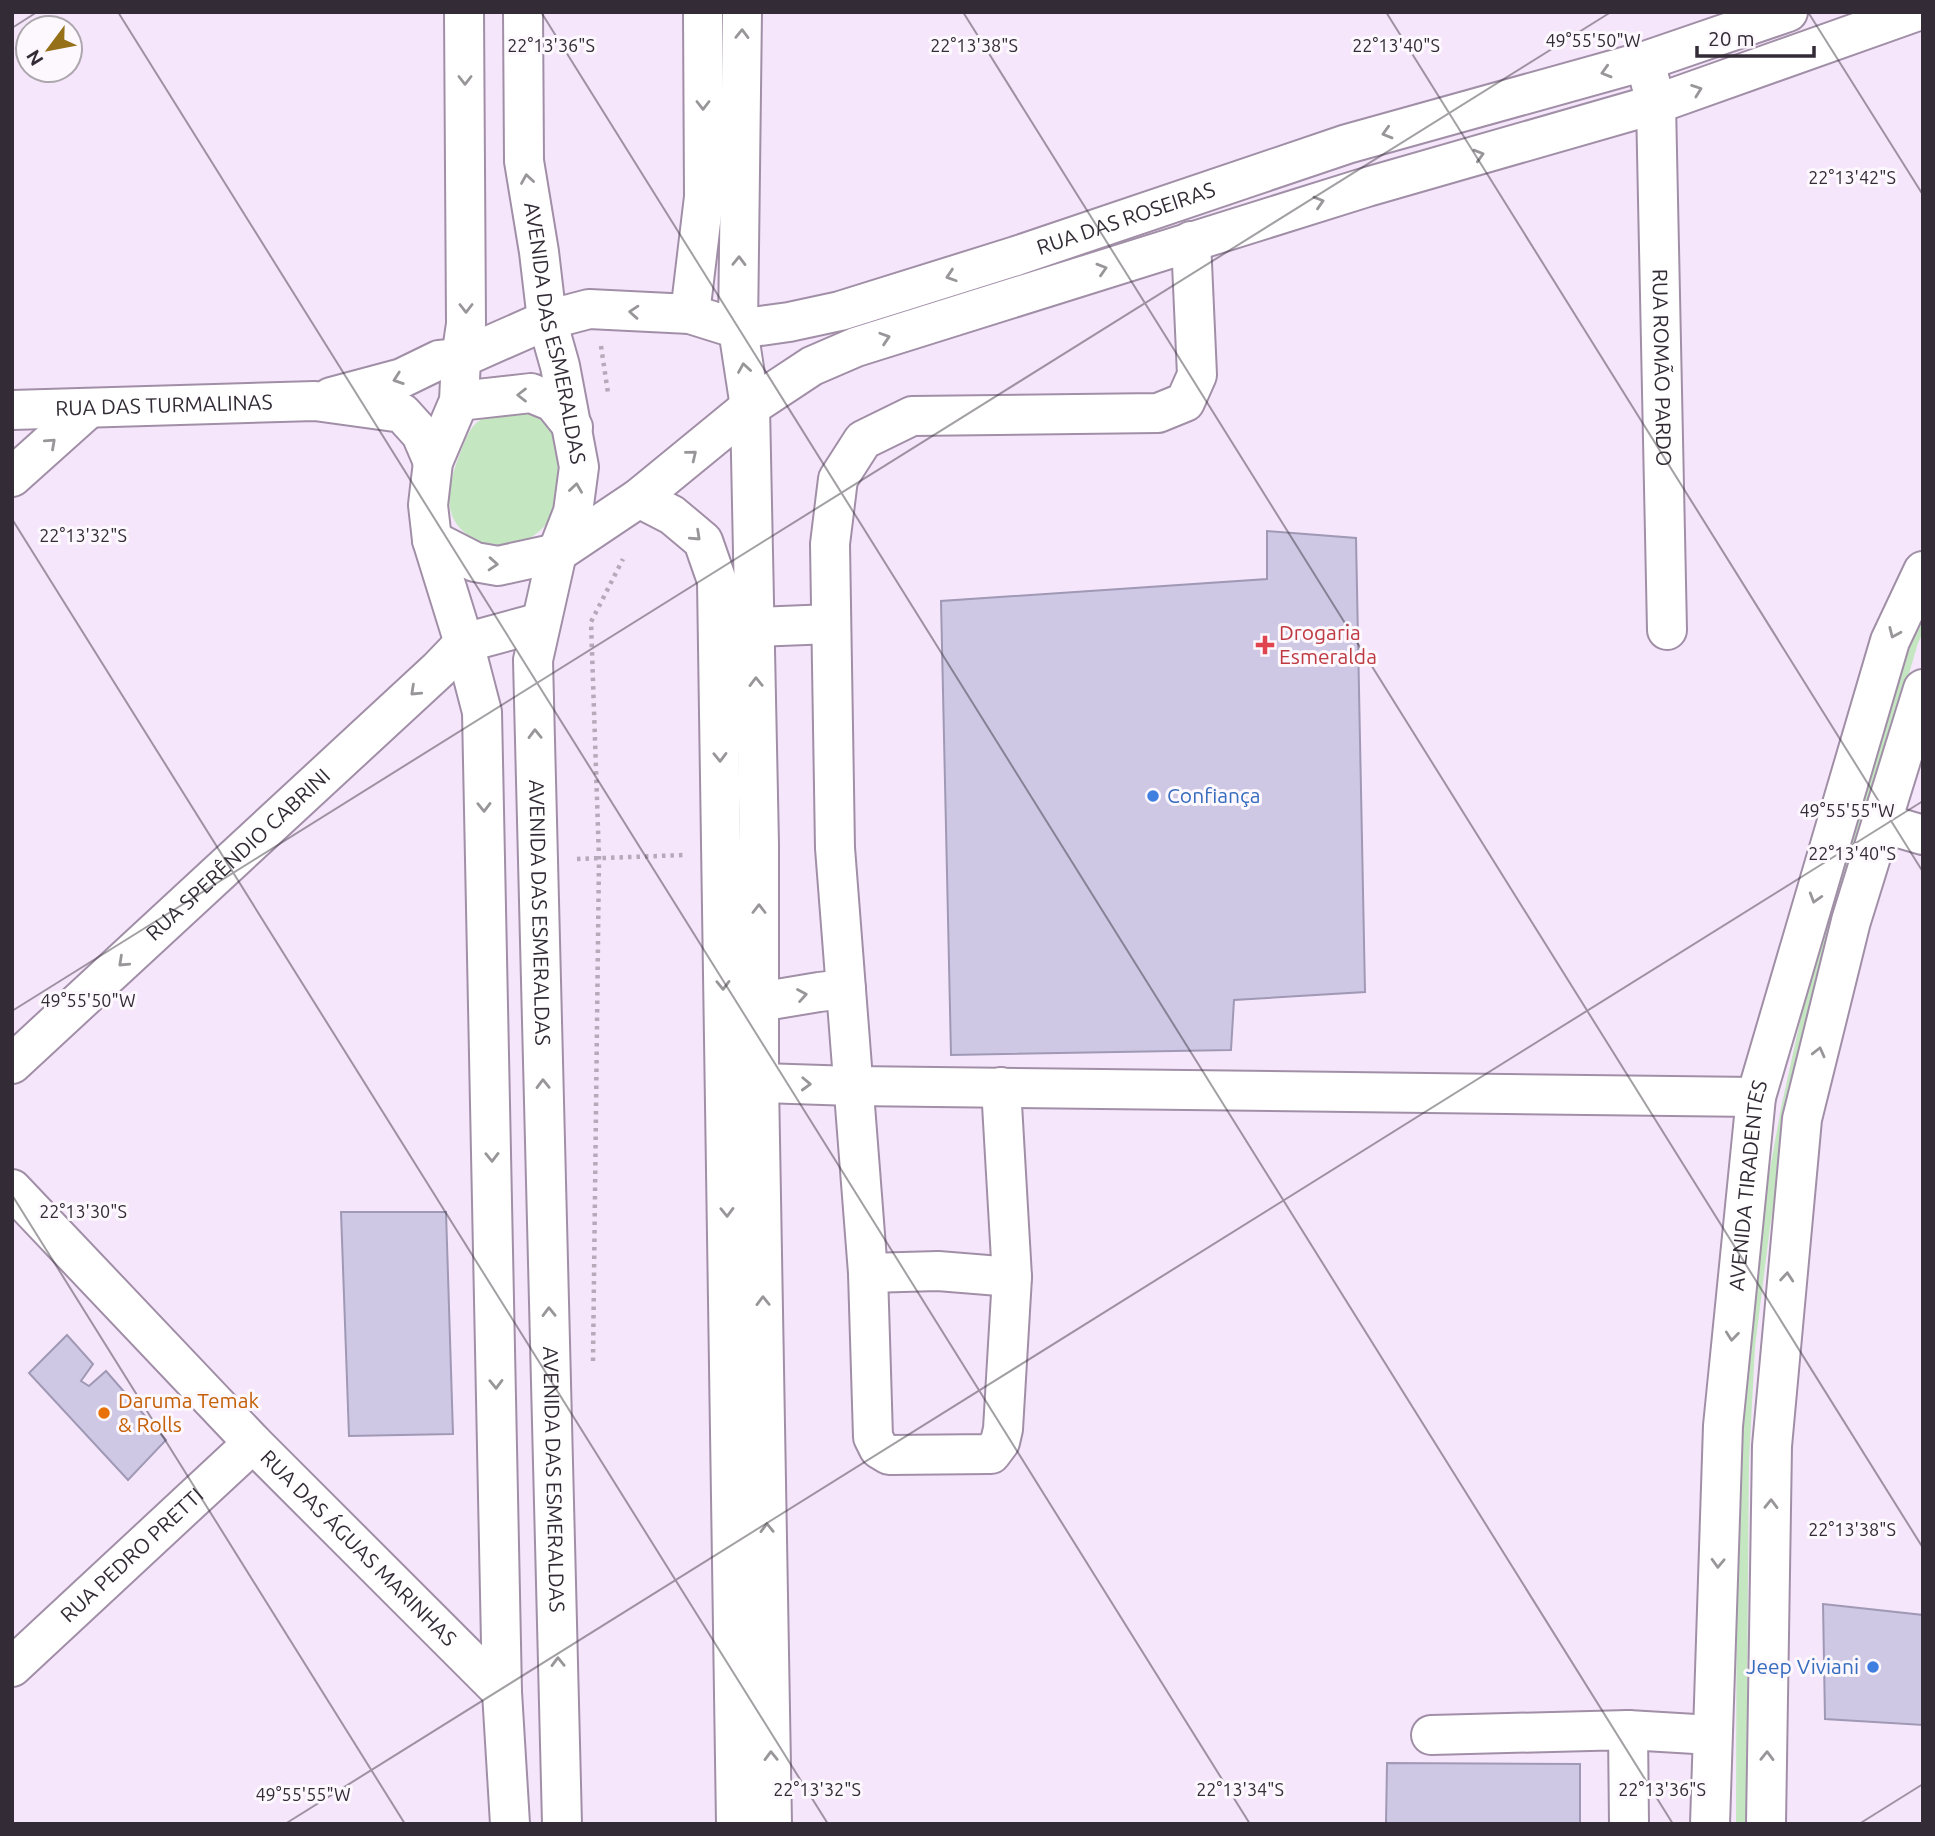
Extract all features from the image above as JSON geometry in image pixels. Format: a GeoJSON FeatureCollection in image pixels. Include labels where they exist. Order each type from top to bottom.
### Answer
{"type":"FeatureCollection","features":[{"type":"Feature","properties":{"kind":"main road"},"geometry":{"type":"LineString","coordinates":[[464,12],[466,324],[459,401],[433,462],[428,505],[432,540],[482,712],[502,1692],[510,1824]]}},
{"type":"Feature","properties":{"kind":"main road","name":"AVENIDA DAS ESMERALDAS"},"geometry":{"type":"LineString","coordinates":[[523,12],[524,161],[547,320],[556,346],[579,467],[573,512],[557,553],[533,660],[562,1824]]}},
{"type":"Feature","properties":{"kind":"main road"},"geometry":{"type":"LineString","coordinates":[[690,314],[704,197],[703,12]]}},
{"type":"Feature","properties":{"kind":"main road"},"geometry":{"type":"LineString","coordinates":[[736,1824],[742,1084],[759,1002],[759,844],[750,407],[738,329],[742,12]]}},
{"type":"Feature","properties":{"kind":"main road","name":"RUA DAS ROSEIRAS"},"geometry":{"type":"LineString","coordinates":[[461,358],[547,320],[589,309],[690,314],[738,329],[840,312],[1016,256],[1347,144],[1645,61],[1787,12]]}},
{"type":"Feature","properties":{"kind":"main road","name":"RUA DAS ROSEIRAS"},"geometry":{"type":"LineString","coordinates":[[557,553],[639,498],[750,407],[812,366],[856,347],[1367,187],[1656,104],[1915,12]]}},
{"type":"Feature","properties":{"kind":"main road","name":"RUA ROMÃO PARDO"},"geometry":{"type":"LineString","coordinates":[[1645,61],[1656,104],[1667,630]]}},
{"type":"Feature","properties":{"kind":"main road"},"geometry":{"type":"LineString","coordinates":[[1347,144],[1367,187]]}},
{"type":"Feature","properties":{"kind":"main road"},"geometry":{"type":"LineString","coordinates":[[1001,1087],[1012,1277],[1000,1442],[991,1454],[889,1455],[878,1449],[873,1437],[868,1273],[835,848],[830,544],[838,480],[863,440],[912,416],[1158,413],[1185,402],[1197,375],[1191,241]]}},
{"type":"Feature","properties":{"kind":"main road"},"geometry":{"type":"LineString","coordinates":[[1016,256],[1023,294]]}},
{"type":"Feature","properties":{"kind":"main road","name":"RUA DAS TURMALINAS"},"geometry":{"type":"LineString","coordinates":[[315,401],[402,378],[439,360],[461,358]]}},
{"type":"Feature","properties":{"kind":"main road"},"geometry":{"type":"LineString","coordinates":[[459,401],[531,393],[552,402],[573,427]]}},
{"type":"Feature","properties":{"kind":"main road","name":"RUA DAS TURMALINAS"},"geometry":{"type":"LineString","coordinates":[[12,410],[315,401],[402,414],[421,434],[433,462]]}},
{"type":"Feature","properties":{"kind":"main road"},"geometry":{"type":"LineString","coordinates":[[12,477],[89,408]]}},
{"type":"Feature","properties":{"kind":"main road"},"geometry":{"type":"LineString","coordinates":[[639,498],[672,515],[704,541],[717,581],[721,854],[742,1084],[772,1824]]}},
{"type":"Feature","properties":{"kind":"main road"},"geometry":{"type":"LineString","coordinates":[[432,540],[475,562],[498,566],[557,553]]}},
{"type":"Feature","properties":{"kind":"main road","name":"AVENIDA TIRADENTES"},"geometry":{"type":"LineString","coordinates":[[1710,1824],[1723,1426],[1756,1097],[1890,641],[1923,571]]}},
{"type":"Feature","properties":{"kind":"main road"},"geometry":{"type":"LineString","coordinates":[[464,643],[541,622]]}},
{"type":"Feature","properties":{"kind":"main road"},"geometry":{"type":"LineString","coordinates":[[755,627],[831,624]]}},
{"type":"Feature","properties":{"kind":"main road","name":"RUA SPERÊNDIO CABRINI"},"geometry":{"type":"LineString","coordinates":[[12,1065],[464,643]]}},
{"type":"Feature","properties":{"kind":"main road","name":"AVENIDA TIRADENTES"},"geometry":{"type":"LineString","coordinates":[[1766,1824],[1772,1446],[1802,1119],[1851,921],[1923,689]]}},
{"type":"Feature","properties":{"kind":"main road"},"geometry":{"type":"LineString","coordinates":[[1882,823],[1923,835]]}},
{"type":"Feature","properties":{"kind":"main road"},"geometry":{"type":"LineString","coordinates":[[759,1002],[846,989]]}},
{"type":"Feature","properties":{"kind":"main road"},"geometry":{"type":"LineString","coordinates":[[742,1084],[1756,1097]]}},
{"type":"Feature","properties":{"kind":"main road","name":"RUA DAS ÁGUAS MARINHAS"},"geometry":{"type":"LineString","coordinates":[[12,1189],[253,1443],[502,1692]]}},
{"type":"Feature","properties":{"kind":"main road"},"geometry":{"type":"LineString","coordinates":[[868,1273],[938,1271],[1012,1277]]}},
{"type":"Feature","properties":{"kind":"main road","name":"RUA PEDRO PRETTI"},"geometry":{"type":"LineString","coordinates":[[12,1667],[253,1443]]}},
{"type":"Feature","properties":{"kind":"main road"},"geometry":{"type":"LineString","coordinates":[[1628,1730],[1629,1824]]}},
{"type":"Feature","properties":{"kind":"main road"},"geometry":{"type":"LineString","coordinates":[[1431,1735],[1628,1730],[1712,1735]]}},
{"type":"Feature","properties":{"kind":"main road"},"geometry":{"type":"LineString","coordinates":[[510,1824],[561,1775]]}},
{"type":"Feature","properties":{"kind":"path"},"geometry":{"type":"LineString","coordinates":[[593,1362],[599,858],[591,622],[623,559]]}},
{"type":"Feature","properties":{"kind":"path"},"geometry":{"type":"LineString","coordinates":[[538,861],[721,854]]}},
{"type":"Feature","properties":{"kind":"green space"},"geometry":{"type":"Polygon","coordinates":[[[505,411],[533,415],[549,428],[558,453],[560,482],[555,509],[540,531],[519,544],[495,547],[476,540],[461,529],[450,509],[449,498],[453,474],[471,430],[483,418],[505,411]]]}},
{"type":"Feature","properties":{"kind":"green space"},"geometry":{"type":"Polygon","coordinates":[[[1923,615],[1923,633],[1892,732],[1789,1112],[1770,1227],[1755,1347],[1749,1462],[1746,1824],[1736,1824],[1737,1461],[1760,1224],[1781,1108],[1812,967],[1884,726],[1912,639],[1923,615]]]}},
{"type":"Feature","properties":{"kind":"building","name":"Confiança"},"geometry":{"type":"Polygon","coordinates":[[[1267,531],[1356,538],[1365,992],[1234,1000],[1231,1050],[951,1055],[941,601],[1267,579],[1267,531]]]}},
{"type":"Feature","properties":{"kind":"building"},"geometry":{"type":"Polygon","coordinates":[[[341,1212],[446,1212],[453,1434],[349,1436],[341,1212]]]}},
{"type":"Feature","properties":{"kind":"building","name":"Daruma Temak & Rolls"},"geometry":{"type":"Polygon","coordinates":[[[67,1335],[93,1364],[81,1381],[89,1386],[106,1371],[166,1440],[128,1480],[29,1373],[67,1335]]]}},
{"type":"Feature","properties":{"kind":"building","name":"Jeep Viviani"},"geometry":{"type":"Polygon","coordinates":[[[1823,1604],[1923,1615],[1923,1725],[1825,1719],[1823,1604]]]}},
{"type":"Feature","properties":{"kind":"building"},"geometry":{"type":"Polygon","coordinates":[[[1387,1763],[1580,1764],[1580,1824],[1386,1824],[1387,1763]]]}},
{"type":"Feature","properties":{"kind":"place","name":"Drogaria Esmeralda"},"geometry":{"type":"Point","coordinates":[1265,645]}},
{"type":"Feature","properties":{"kind":"place","name":"Confiança"},"geometry":{"type":"Point","coordinates":[1153,796]}},
{"type":"Feature","properties":{"kind":"place","name":"Daruma Temak & Rolls"},"geometry":{"type":"Point","coordinates":[104,1413]}},
{"type":"Feature","properties":{"kind":"place","name":"Jeep Viviani"},"geometry":{"type":"Point","coordinates":[1873,1667]}}]}
